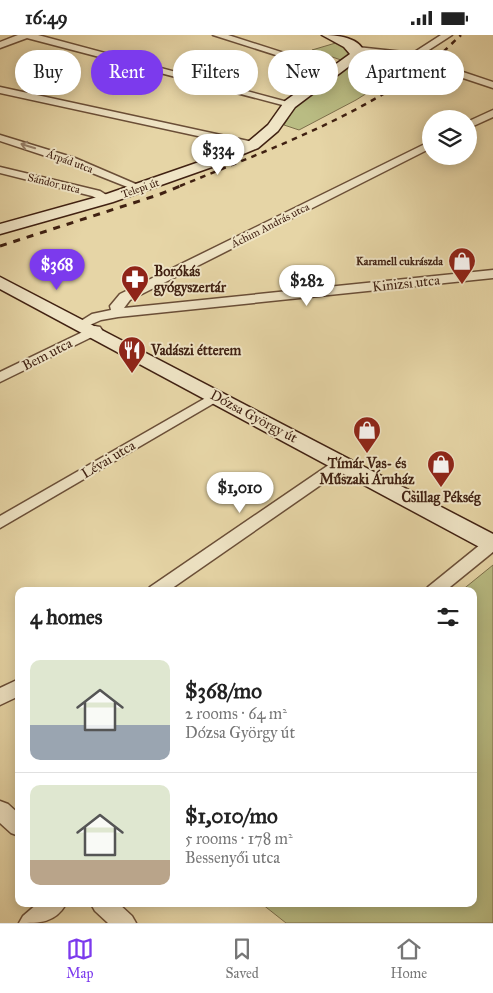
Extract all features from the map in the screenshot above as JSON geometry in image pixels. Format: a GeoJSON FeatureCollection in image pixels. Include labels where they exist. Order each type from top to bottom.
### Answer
{"type":"FeatureCollection","features":[{"type":"Feature","properties":{"kind":"main road"},"geometry":{"type":"LineString","coordinates":[[333,37],[357,50]]}},
{"type":"Feature","properties":{"kind":"main road","name":"Telepi út"},"geometry":{"type":"LineString","coordinates":[[0,229],[106,199],[207,164],[253,145],[274,128],[290,103],[301,95]]}},
{"type":"Feature","properties":{"kind":"main road"},"geometry":{"type":"LineString","coordinates":[[0,234],[17,225]]}},
{"type":"Feature","properties":{"kind":"main road","name":"Dózsa György út"},"geometry":{"type":"LineString","coordinates":[[5,282],[492,544]]}},
{"type":"Feature","properties":{"kind":"street"},"geometry":{"type":"LineString","coordinates":[[0,45],[26,35],[290,103]]}},
{"type":"Feature","properties":{"kind":"street"},"geometry":{"type":"LineString","coordinates":[[218,35],[268,50]]}},
{"type":"Feature","properties":{"kind":"street"},"geometry":{"type":"LineString","coordinates":[[424,50],[447,35]]}},
{"type":"Feature","properties":{"kind":"street"},"geometry":{"type":"LineString","coordinates":[[464,75],[493,85]]}},
{"type":"Feature","properties":{"kind":"street"},"geometry":{"type":"LineString","coordinates":[[0,90],[253,145]]}},
{"type":"Feature","properties":{"kind":"street"},"geometry":{"type":"LineString","coordinates":[[477,121],[493,113]]}},
{"type":"Feature","properties":{"kind":"street","name":"Árpád utca"},"geometry":{"type":"LineString","coordinates":[[0,138],[48,153],[139,188]]}},
{"type":"Feature","properties":{"kind":"street","name":"Áchim András utca"},"geometry":{"type":"LineString","coordinates":[[118,313],[117,306],[125,297],[422,148]]}},
{"type":"Feature","properties":{"kind":"street","name":"Sándor utca"},"geometry":{"type":"LineString","coordinates":[[0,170],[96,193],[106,199]]}},
{"type":"Feature","properties":{"kind":"street","name":"Kinizsi utca"},"geometry":{"type":"LineString","coordinates":[[89,327],[97,317],[118,313],[493,274]]}},
{"type":"Feature","properties":{"kind":"street","name":"Bem utca"},"geometry":{"type":"LineString","coordinates":[[0,378],[89,327]]}},
{"type":"Feature","properties":{"kind":"street","name":"Lévai utca"},"geometry":{"type":"LineString","coordinates":[[0,523],[216,396]]}},
{"type":"Feature","properties":{"kind":"street"},"geometry":{"type":"LineString","coordinates":[[162,587],[342,463]]}},
{"type":"Feature","properties":{"kind":"street"},"geometry":{"type":"LineString","coordinates":[[439,587],[492,544]]}},
{"type":"Feature","properties":{"kind":"street"},"geometry":{"type":"LineString","coordinates":[[0,699],[15,689]]}},
{"type":"Feature","properties":{"kind":"street"},"geometry":{"type":"LineString","coordinates":[[0,810],[15,823]]}},
{"type":"Feature","properties":{"kind":"street"},"geometry":{"type":"LineString","coordinates":[[31,923],[50,907]]}},
{"type":"Feature","properties":{"kind":"street"},"geometry":{"type":"LineString","coordinates":[[105,907],[124,923]]}},
{"type":"Feature","properties":{"kind":"green space"},"geometry":{"type":"Polygon","coordinates":[[[339,42],[349,50],[348,55],[341,60],[338,59],[338,50],[312,50],[339,42]]]}},
{"type":"Feature","properties":{"kind":"green space"},"geometry":{"type":"Polygon","coordinates":[[[371,48],[378,50],[362,50],[371,48]]]}},
{"type":"Feature","properties":{"kind":"green space"},"geometry":{"type":"Polygon","coordinates":[[[348,61],[348,95],[364,95],[299,130],[284,125],[298,102],[307,95],[338,95],[338,69],[348,61]]]}},
{"type":"Feature","properties":{"kind":"green space"},"geometry":{"type":"Polygon","coordinates":[[[493,565],[493,923],[286,923],[266,907],[477,907],[477,587],[466,587],[493,565]]]}},
{"type":"Feature","properties":{"kind":"railway"},"geometry":{"type":"LineString","coordinates":[[180,186],[309,132],[371,101],[430,63],[461,35]]}},
{"type":"Feature","properties":{"kind":"railway"},"geometry":{"type":"LineString","coordinates":[[0,246],[158,195],[183,185]]}},
{"type":"Feature","properties":{"kind":"place","name":"Karamell cukrászda"},"geometry":{"type":"Point","coordinates":[462,285]}},
{"type":"Feature","properties":{"kind":"place","name":"Borókás gyógyszertár"},"geometry":{"type":"Point","coordinates":[135,303]}},
{"type":"Feature","properties":{"kind":"place","name":"Vadászi étterem"},"geometry":{"type":"Point","coordinates":[132,374]}},
{"type":"Feature","properties":{"kind":"place","name":"Tímár Vas- és Műszaki Áruház"},"geometry":{"type":"Point","coordinates":[367,454]}},
{"type":"Feature","properties":{"kind":"place","name":"Csillag Pékség"},"geometry":{"type":"Point","coordinates":[441,488]}}]}
